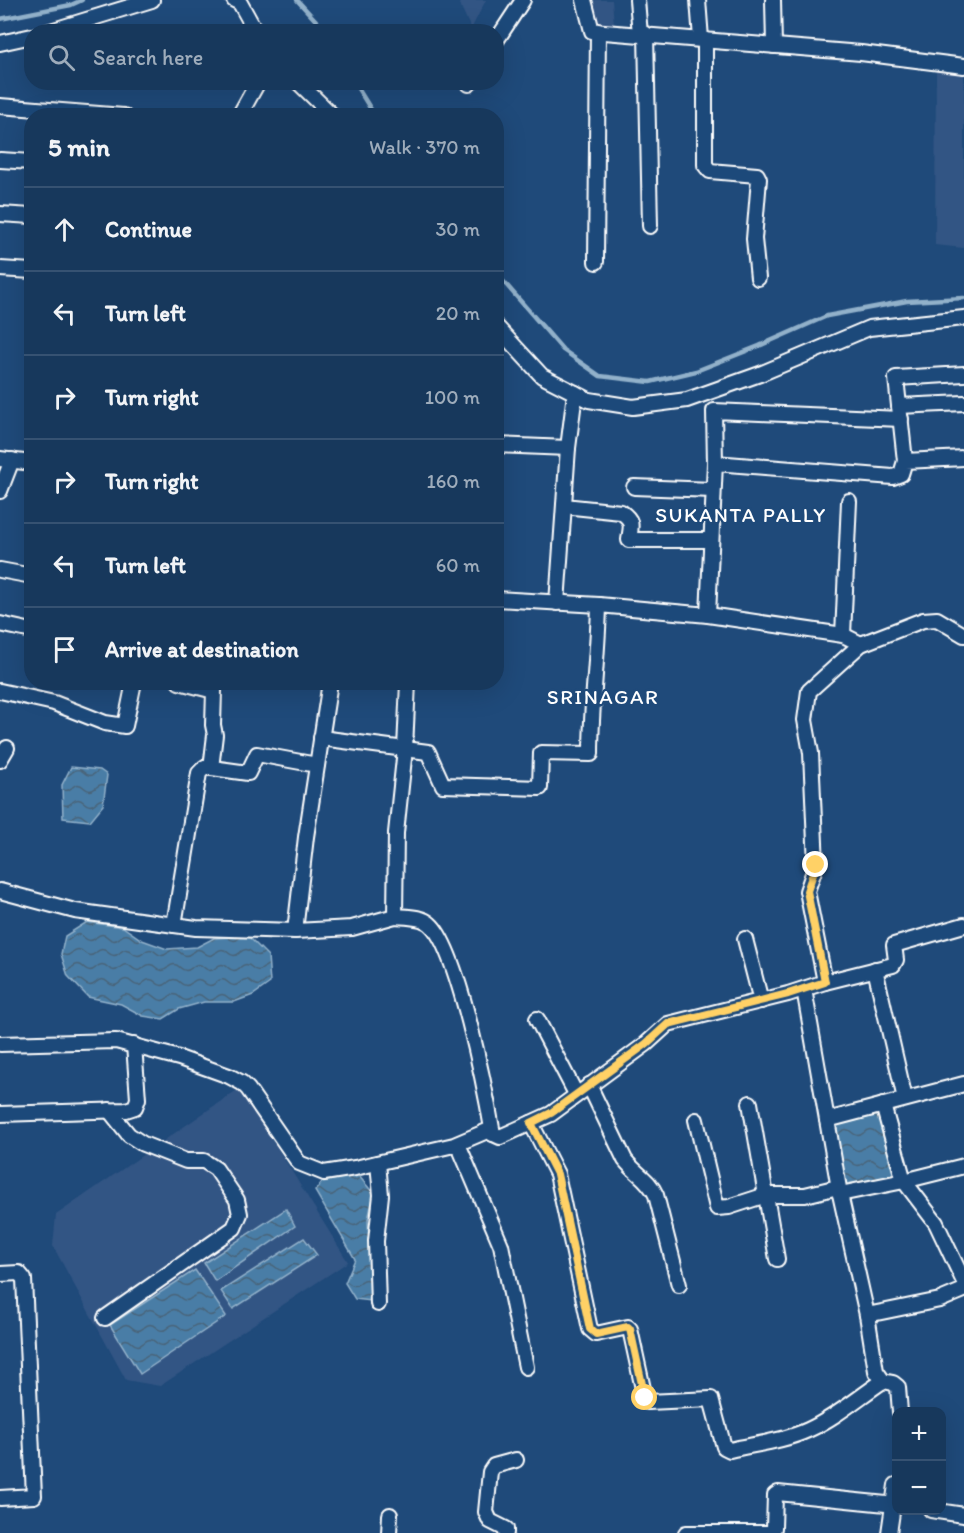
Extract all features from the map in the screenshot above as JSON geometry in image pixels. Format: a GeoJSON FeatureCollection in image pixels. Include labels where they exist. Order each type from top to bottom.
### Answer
{"type":"FeatureCollection","features":[{"type":"Feature","properties":{"kind":"street"},"geometry":{"type":"LineString","coordinates":[[73,24],[152,0]]}},
{"type":"Feature","properties":{"kind":"street"},"geometry":{"type":"LineString","coordinates":[[234,0],[240,3],[252,24]]}},
{"type":"Feature","properties":{"kind":"street"},"geometry":{"type":"LineString","coordinates":[[504,29],[523,0]]}},
{"type":"Feature","properties":{"kind":"street"},"geometry":{"type":"LineString","coordinates":[[584,0],[592,31],[861,53],[964,66]]}},
{"type":"Feature","properties":{"kind":"street"},"geometry":{"type":"LineString","coordinates":[[637,0],[643,34],[650,226]]}},
{"type":"Feature","properties":{"kind":"street"},"geometry":{"type":"LineString","coordinates":[[698,0],[703,39],[705,165],[710,171],[757,176],[759,179],[754,239],[758,278]]}},
{"type":"Feature","properties":{"kind":"street"},"geometry":{"type":"LineString","coordinates":[[773,0],[774,45]]}},
{"type":"Feature","properties":{"kind":"street"},"geometry":{"type":"LineString","coordinates":[[596,262],[598,32]]}},
{"type":"Feature","properties":{"kind":"street"},"geometry":{"type":"LineString","coordinates":[[0,43],[24,38]]}},
{"type":"Feature","properties":{"kind":"street"},"geometry":{"type":"LineString","coordinates":[[243,108],[254,90]]}},
{"type":"Feature","properties":{"kind":"street"},"geometry":{"type":"LineString","coordinates":[[305,90],[322,108]]}},
{"type":"Feature","properties":{"kind":"street"},"geometry":{"type":"LineString","coordinates":[[0,106],[25,108]]}},
{"type":"Feature","properties":{"kind":"street"},"geometry":{"type":"LineString","coordinates":[[0,160],[24,162]]}},
{"type":"Feature","properties":{"kind":"street"},"geometry":{"type":"LineString","coordinates":[[0,214],[24,216]]}},
{"type":"Feature","properties":{"kind":"street"},"geometry":{"type":"LineString","coordinates":[[0,268],[24,270]]}},
{"type":"Feature","properties":{"kind":"street"},"geometry":{"type":"LineString","coordinates":[[504,335],[542,376],[589,400],[633,407],[687,400],[760,374],[869,328],[964,318]]}},
{"type":"Feature","properties":{"kind":"street"},"geometry":{"type":"LineString","coordinates":[[715,463],[893,477],[901,474],[905,461],[896,378],[964,374]]}},
{"type":"Feature","properties":{"kind":"street"},"geometry":{"type":"LineString","coordinates":[[557,603],[568,448],[575,393]]}},
{"type":"Feature","properties":{"kind":"street"},"geometry":{"type":"LineString","coordinates":[[708,615],[715,463],[714,411],[900,412],[964,403]]}},
{"type":"Feature","properties":{"kind":"street"},"geometry":{"type":"LineString","coordinates":[[504,446],[568,448]]}},
{"type":"Feature","properties":{"kind":"street"},"geometry":{"type":"LineString","coordinates":[[905,461],[964,458]]}},
{"type":"Feature","properties":{"kind":"street"},"geometry":{"type":"LineString","coordinates":[[0,491],[6,460],[24,462]]}},
{"type":"Feature","properties":{"kind":"street"},"geometry":{"type":"LineString","coordinates":[[634,487],[713,490]]}},
{"type":"Feature","properties":{"kind":"street"},"geometry":{"type":"LineString","coordinates":[[843,635],[849,501]]}},
{"type":"Feature","properties":{"kind":"street"},"geometry":{"type":"LineString","coordinates":[[564,506],[621,512],[629,517],[632,525],[629,540],[711,540]]}},
{"type":"Feature","properties":{"kind":"street"},"geometry":{"type":"LineString","coordinates":[[0,570],[24,574]]}},
{"type":"Feature","properties":{"kind":"street"},"geometry":{"type":"LineString","coordinates":[[504,600],[708,615],[843,635],[861,644]]}},
{"type":"Feature","properties":{"kind":"street"},"geometry":{"type":"LineString","coordinates":[[321,738],[428,752],[443,785],[540,788],[541,753],[591,754],[591,712],[597,657],[599,605]]}},
{"type":"Feature","properties":{"kind":"street"},"geometry":{"type":"LineString","coordinates":[[825,982],[807,891],[816,865],[811,753],[806,722],[809,691],[861,644],[923,620],[937,619],[959,631]]}},
{"type":"Feature","properties":{"kind":"street"},"geometry":{"type":"LineString","coordinates":[[0,624],[24,629]]}},
{"type":"Feature","properties":{"kind":"street"},"geometry":{"type":"LineString","coordinates":[[0,691],[54,703],[105,723],[125,726],[132,690]]}},
{"type":"Feature","properties":{"kind":"street"},"geometry":{"type":"LineString","coordinates":[[211,768],[215,735],[216,690]]}},
{"type":"Feature","properties":{"kind":"street"},"geometry":{"type":"LineString","coordinates":[[295,931],[306,837],[329,690]]}},
{"type":"Feature","properties":{"kind":"street"},"geometry":{"type":"LineString","coordinates":[[395,916],[396,833],[405,748],[408,690]]}},
{"type":"Feature","properties":{"kind":"street"},"geometry":{"type":"LineString","coordinates":[[174,925],[199,773],[205,767],[248,773],[257,754],[317,765]]}},
{"type":"Feature","properties":{"kind":"street"},"geometry":{"type":"LineString","coordinates":[[0,891],[75,910],[196,928],[295,931],[352,928],[395,916],[426,921],[432,925],[455,969],[493,1134]]}},
{"type":"Feature","properties":{"kind":"street"},"geometry":{"type":"LineString","coordinates":[[0,1044],[116,1041],[229,1076],[245,1086],[299,1163],[324,1173],[458,1144],[486,1131],[500,1137],[551,1113],[646,1044],[668,1024],[761,1001],[896,963],[893,947],[897,943],[964,925]]}},
{"type":"Feature","properties":{"kind":"street"},"geometry":{"type":"LineString","coordinates":[[745,939],[761,1001]]}},
{"type":"Feature","properties":{"kind":"street"},"geometry":{"type":"LineString","coordinates":[[875,969],[905,1099]]}},
{"type":"Feature","properties":{"kind":"street"},"geometry":{"type":"LineString","coordinates":[[804,989],[839,1190],[867,1315],[876,1371],[883,1381],[893,1383],[898,1387],[900,1407]]}},
{"type":"Feature","properties":{"kind":"street"},"geometry":{"type":"LineString","coordinates":[[537,1019],[576,1094]]}},
{"type":"Feature","properties":{"kind":"street"},"geometry":{"type":"LineString","coordinates":[[0,1114],[135,1107],[138,1100],[134,1045]]}},
{"type":"Feature","properties":{"kind":"street"},"geometry":{"type":"LineString","coordinates":[[589,1084],[625,1160],[632,1170],[652,1186],[657,1195],[680,1285]]}},
{"type":"Feature","properties":{"kind":"street"},"geometry":{"type":"LineString","coordinates":[[826,1120],[964,1084]]}},
{"type":"Feature","properties":{"kind":"street"},"geometry":{"type":"LineString","coordinates":[[750,1103],[777,1259]]}},
{"type":"Feature","properties":{"kind":"street"},"geometry":{"type":"LineString","coordinates":[[883,1105],[904,1181],[936,1223],[964,1282]]}},
{"type":"Feature","properties":{"kind":"street"},"geometry":{"type":"LineString","coordinates":[[105,1318],[234,1228],[240,1215],[237,1200],[216,1169],[204,1161],[186,1161],[143,1144],[129,1135],[109,1110]]}},
{"type":"Feature","properties":{"kind":"street"},"geometry":{"type":"LineString","coordinates":[[696,1120],[717,1208],[729,1207],[766,1195],[806,1195],[904,1181],[964,1166]]}},
{"type":"Feature","properties":{"kind":"street"},"geometry":{"type":"LineString","coordinates":[[531,1123],[557,1174],[590,1329],[596,1334],[628,1327],[630,1329],[645,1398],[648,1402],[711,1399],[724,1447],[730,1450],[784,1439],[806,1431],[819,1425],[883,1381]]}},
{"type":"Feature","properties":{"kind":"street"},"geometry":{"type":"LineString","coordinates":[[458,1144],[501,1245],[525,1367]]}},
{"type":"Feature","properties":{"kind":"street"},"geometry":{"type":"LineString","coordinates":[[378,1163],[381,1196],[376,1241],[378,1304]]}},
{"type":"Feature","properties":{"kind":"street"},"geometry":{"type":"LineString","coordinates":[[0,1274],[20,1273],[24,1279],[34,1496],[0,1498]]}},
{"type":"Feature","properties":{"kind":"street"},"geometry":{"type":"LineString","coordinates":[[867,1315],[940,1300],[964,1290]]}},
{"type":"Feature","properties":{"kind":"street"},"geometry":{"type":"LineString","coordinates":[[506,1533],[506,1529],[490,1521],[486,1512],[490,1472],[494,1466],[516,1460]]}},
{"type":"Feature","properties":{"kind":"street"},"geometry":{"type":"LineString","coordinates":[[686,1533],[771,1533],[774,1528],[775,1495],[778,1492],[892,1505]]}},
{"type":"Feature","properties":{"kind":"street"},"geometry":{"type":"LineString","coordinates":[[946,1512],[964,1515]]}},
{"type":"Feature","properties":{"kind":"street"},"geometry":{"type":"LineString","coordinates":[[389,1533],[390,1515]]}},
{"type":"Feature","properties":{"kind":"street"},"geometry":{"type":"LineString","coordinates":[[889,1533],[893,1515]]}},
{"type":"Feature","properties":{"kind":"shaded area"},"geometry":{"type":"Polygon","coordinates":[[[458,0],[486,0],[474,24],[469,24],[458,0]]]}},
{"type":"Feature","properties":{"kind":"shaded area"},"geometry":{"type":"Polygon","coordinates":[[[587,0],[612,0],[614,25],[595,27],[587,0]]]}},
{"type":"Feature","properties":{"kind":"shaded area"},"geometry":{"type":"Polygon","coordinates":[[[936,69],[964,71],[964,248],[935,245],[936,69]]]}},
{"type":"Feature","properties":{"kind":"shaded area"},"geometry":{"type":"Polygon","coordinates":[[[240,1088],[348,1262],[160,1386],[126,1380],[53,1246],[56,1215],[240,1088]]]}},
{"type":"Feature","properties":{"kind":"water"},"geometry":{"type":"Polygon","coordinates":[[[71,767],[100,770],[107,775],[103,805],[90,821],[63,818],[62,785],[71,767]]]}},
{"type":"Feature","properties":{"kind":"water"},"geometry":{"type":"Polygon","coordinates":[[[87,922],[123,927],[142,940],[167,949],[197,947],[214,938],[248,936],[268,956],[270,983],[253,995],[234,1002],[204,1002],[179,1009],[163,1019],[143,1016],[121,1004],[88,997],[68,976],[61,954],[65,936],[87,922]]]}},
{"type":"Feature","properties":{"kind":"water"},"geometry":{"type":"Polygon","coordinates":[[[879,1109],[896,1174],[877,1182],[843,1187],[831,1124],[879,1109]]]}},
{"type":"Feature","properties":{"kind":"water"},"geometry":{"type":"Polygon","coordinates":[[[358,1175],[374,1194],[368,1219],[371,1301],[355,1299],[345,1283],[355,1259],[315,1191],[322,1182],[358,1175]]]}},
{"type":"Feature","properties":{"kind":"water"},"geometry":{"type":"Polygon","coordinates":[[[286,1209],[295,1226],[215,1281],[204,1263],[286,1209]]]}},
{"type":"Feature","properties":{"kind":"water"},"geometry":{"type":"Polygon","coordinates":[[[304,1238],[317,1255],[233,1309],[221,1291],[304,1238]]]}},
{"type":"Feature","properties":{"kind":"water"},"geometry":{"type":"Polygon","coordinates":[[[195,1270],[226,1316],[140,1374],[110,1325],[195,1270]]]}},
{"type":"Feature","properties":{"kind":"waterway"},"geometry":{"type":"LineString","coordinates":[[0,19],[71,5],[82,0]]}},
{"type":"Feature","properties":{"kind":"waterway"},"geometry":{"type":"LineString","coordinates":[[297,0],[319,24]]}},
{"type":"Feature","properties":{"kind":"waterway"},"geometry":{"type":"LineString","coordinates":[[359,90],[370,108]]}},
{"type":"Feature","properties":{"kind":"waterway"},"geometry":{"type":"LineString","coordinates":[[504,282],[563,350],[600,376],[650,382],[696,371],[827,316],[907,301],[964,298]]}},
{"type":"Feature","properties":{"kind":"district","name":"SUKANTA PALLY"},"geometry":{"type":"Point","coordinates":[741,514]}},
{"type":"Feature","properties":{"kind":"district","name":"SRINAGAR"},"geometry":{"type":"Point","coordinates":[603,696]}},
{"type":"Feature","properties":{"kind":"route"},"geometry":{"type":"LineString","coordinates":[[645,1398],[630,1329],[628,1327],[596,1334],[590,1329],[557,1174],[531,1123],[551,1113],[646,1044],[668,1024],[788,994],[825,982],[807,891],[816,865]]}}]}
